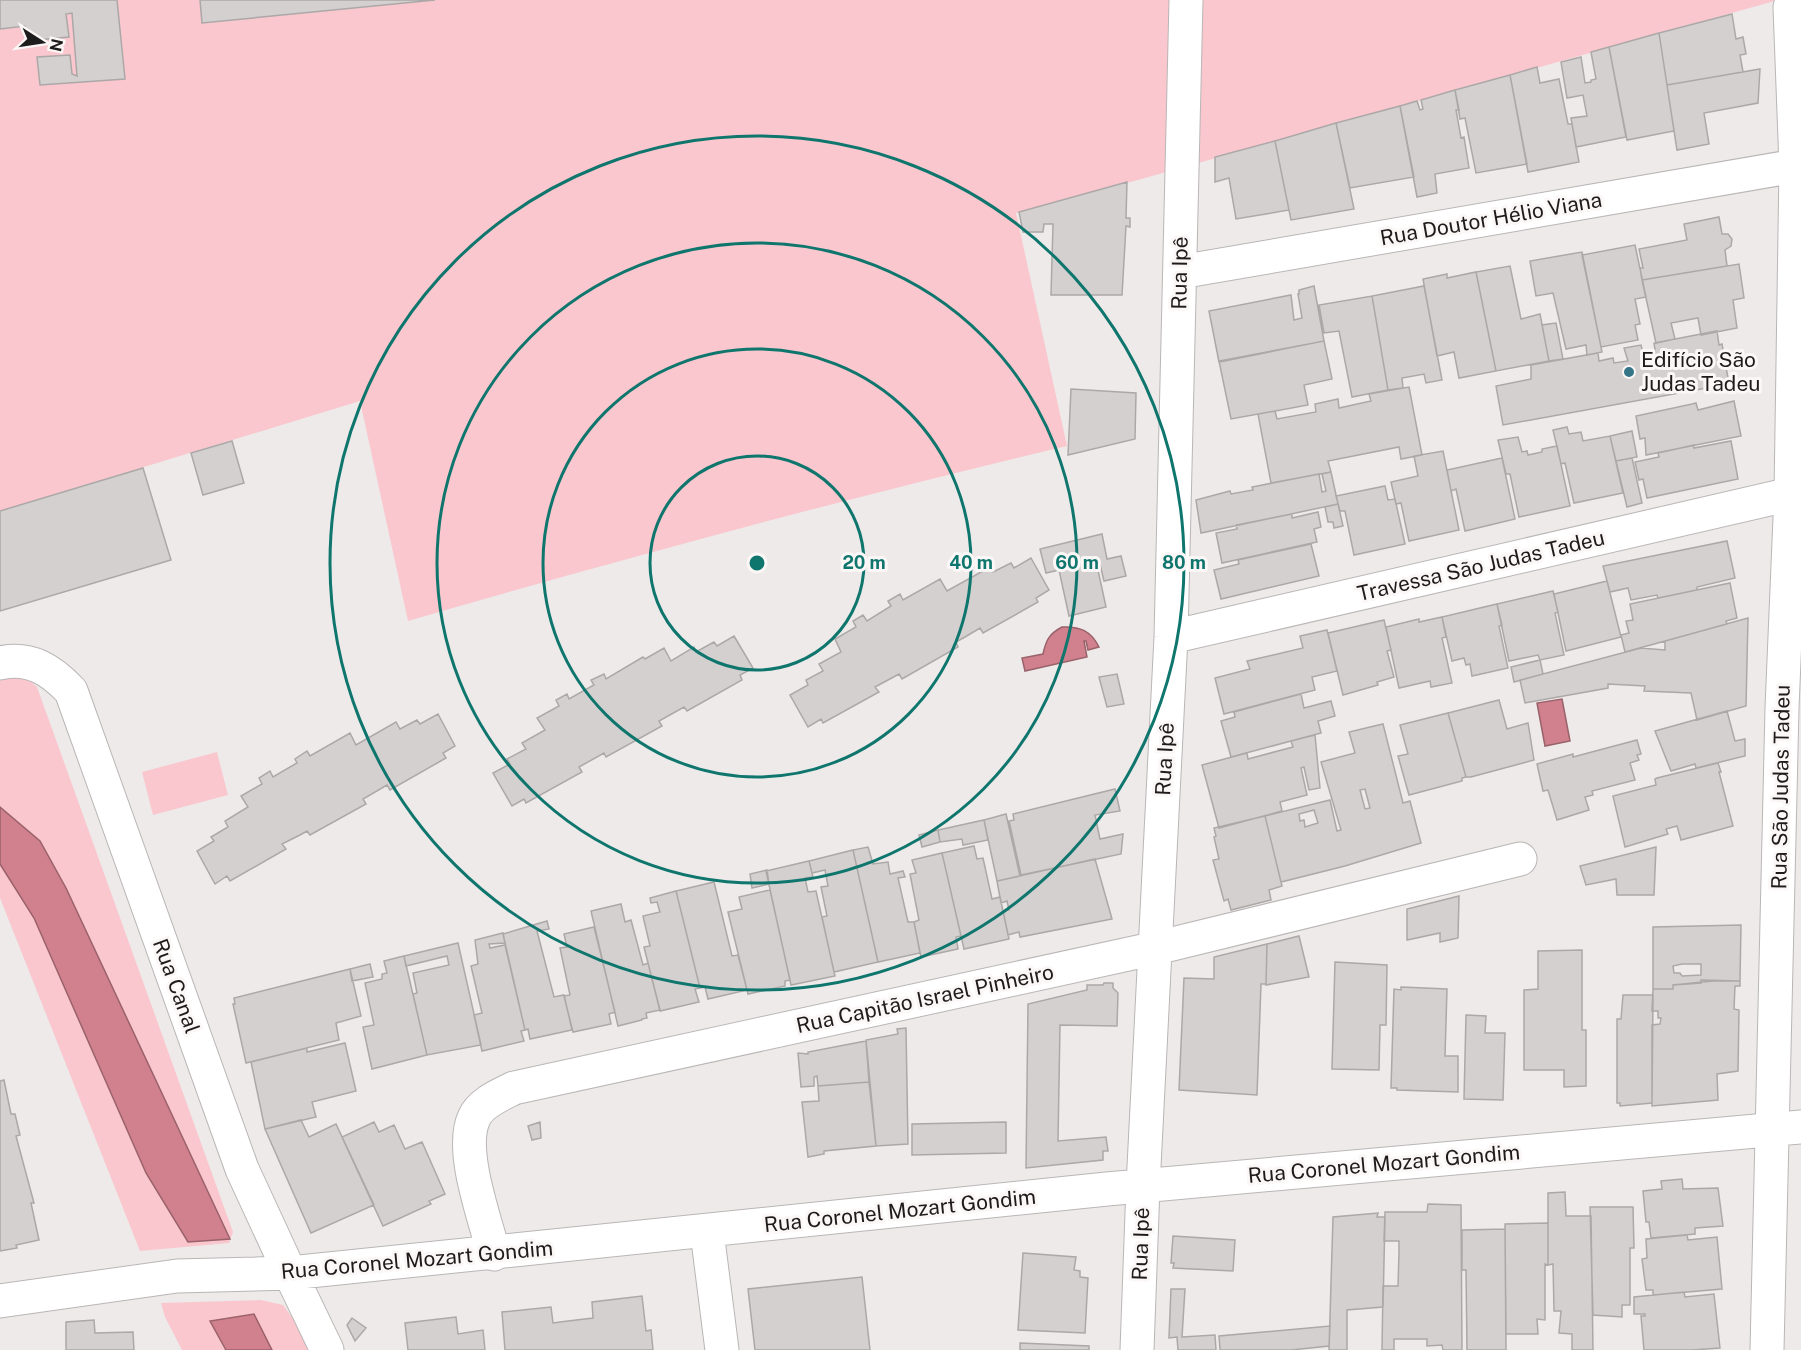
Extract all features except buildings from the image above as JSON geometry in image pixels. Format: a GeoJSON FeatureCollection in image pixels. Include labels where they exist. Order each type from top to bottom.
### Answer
{"type":"FeatureCollection","features":[{"type":"Feature","properties":{"kind":"street","name":"Rua Ipê"},"geometry":{"type":"LineString","coordinates":[[1137,1350],[1143,1186],[1171,637],[1186,0]]}},
{"type":"Feature","properties":{"kind":"street","name":"Rua São Judas Tadeu"},"geometry":{"type":"LineString","coordinates":[[1767,1350],[1787,1128],[1792,707],[1791,494],[1798,165],[1790,7]]}},
{"type":"Feature","properties":{"kind":"street","name":"Rua Doutor Hélio Viana"},"geometry":{"type":"LineString","coordinates":[[1180,272],[1798,165]]}},
{"type":"Feature","properties":{"kind":"street","name":"Travessa São Judas Tadeu"},"geometry":{"type":"LineString","coordinates":[[1171,637],[1791,494]]}},
{"type":"Feature","properties":{"kind":"street","name":"Rua Canal"},"geometry":{"type":"LineString","coordinates":[[0,663],[23,661],[41,666],[56,675],[71,691],[242,1169],[327,1350]]}},
{"type":"Feature","properties":{"kind":"street","name":"Rua Capitão Israel Pinheiro"},"geometry":{"type":"LineString","coordinates":[[494,1254],[471,1166],[469,1138],[474,1116],[489,1101],[514,1088],[1156,948],[1520,859]]}},
{"type":"Feature","properties":{"kind":"street","name":"Rua Coronel Mozart Gondim"},"geometry":{"type":"LineString","coordinates":[[0,1301],[177,1276],[290,1274],[1143,1186],[1787,1128]]}},
{"type":"Feature","properties":{"kind":"street"},"geometry":{"type":"LineString","coordinates":[[707,1232],[722,1350]]}},
{"type":"Feature","properties":{"kind":"shaded area"},"geometry":{"type":"Polygon","coordinates":[[[0,0],[1778,0],[1016,213],[1067,446],[736,529],[408,621],[360,401],[0,511],[0,0]]]}},
{"type":"Feature","properties":{"kind":"shaded area"},"geometry":{"type":"Polygon","coordinates":[[[1062,627],[1074,627],[1089,633],[1099,647],[1088,650],[1086,641],[1084,641],[1087,657],[1025,671],[1022,658],[1043,654],[1049,638],[1062,627]]]}},
{"type":"Feature","properties":{"kind":"shaded area"},"geometry":{"type":"Polygon","coordinates":[[[0,678],[26,678],[37,687],[233,1232],[229,1243],[140,1251],[0,898],[0,678]]]}},
{"type":"Feature","properties":{"kind":"shaded area"},"geometry":{"type":"Polygon","coordinates":[[[1562,699],[1570,741],[1545,746],[1537,703],[1562,699]]]}},
{"type":"Feature","properties":{"kind":"shaded area"},"geometry":{"type":"Polygon","coordinates":[[[217,752],[228,795],[153,815],[142,772],[217,752]]]}},
{"type":"Feature","properties":{"kind":"shaded area"},"geometry":{"type":"Polygon","coordinates":[[[0,807],[40,841],[66,888],[230,1239],[188,1242],[146,1173],[34,918],[0,864],[0,807]]]}},
{"type":"Feature","properties":{"kind":"shaded area"},"geometry":{"type":"Polygon","coordinates":[[[261,1300],[283,1305],[302,1331],[311,1350],[182,1350],[165,1317],[161,1303],[261,1300]]]}},
{"type":"Feature","properties":{"kind":"shaded area"},"geometry":{"type":"Polygon","coordinates":[[[254,1314],[272,1350],[226,1350],[210,1321],[254,1314]]]}},
{"type":"Feature","properties":{"kind":"place","name":"Edifício São Judas Tadeu"},"geometry":{"type":"Point","coordinates":[1629,372]}}]}
